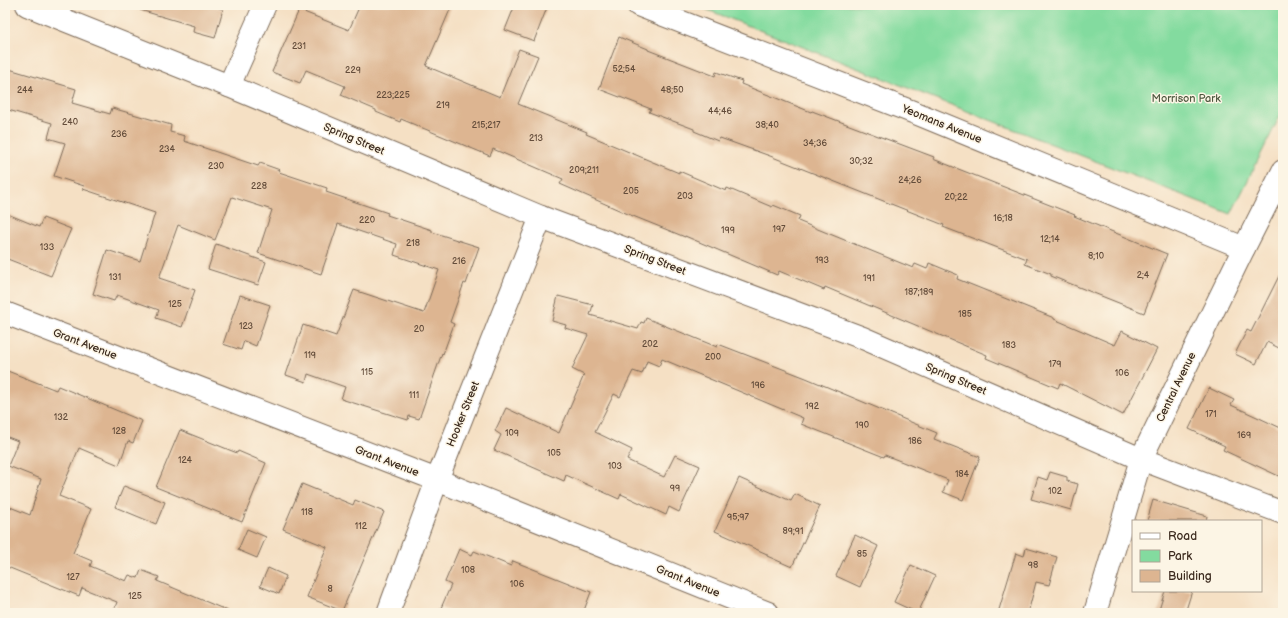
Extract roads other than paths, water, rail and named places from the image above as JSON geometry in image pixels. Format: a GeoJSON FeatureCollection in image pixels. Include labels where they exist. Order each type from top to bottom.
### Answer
{"type":"FeatureCollection","features":[{"type":"Feature","properties":{"kind":"street","name":"Spring Street"},"geometry":{"type":"LineString","coordinates":[[27,5],[229,86],[541,217],[863,338],[1141,459],[1283,513]]}},
{"type":"Feature","properties":{"kind":"street"},"geometry":{"type":"LineString","coordinates":[[229,86],[265,5]]}},
{"type":"Feature","properties":{"kind":"street","name":"Yeomans Avenue"},"geometry":{"type":"LineString","coordinates":[[638,5],[918,114],[1244,248]]}},
{"type":"Feature","properties":{"kind":"street","name":"Central Avenue"},"geometry":{"type":"LineString","coordinates":[[1095,613],[1141,459],[1283,171]]}},
{"type":"Feature","properties":{"kind":"street","name":"Hooker Street"},"geometry":{"type":"LineString","coordinates":[[388,613],[437,480],[541,217]]}},
{"type":"Feature","properties":{"kind":"street","name":"Grant Avenue"},"geometry":{"type":"LineString","coordinates":[[5,313],[437,480],[768,613]]}},
{"type":"Feature","properties":{"kind":"park label","name":"Morrison Park"},"geometry":{"type":"Point","coordinates":[1186,98]}}]}
